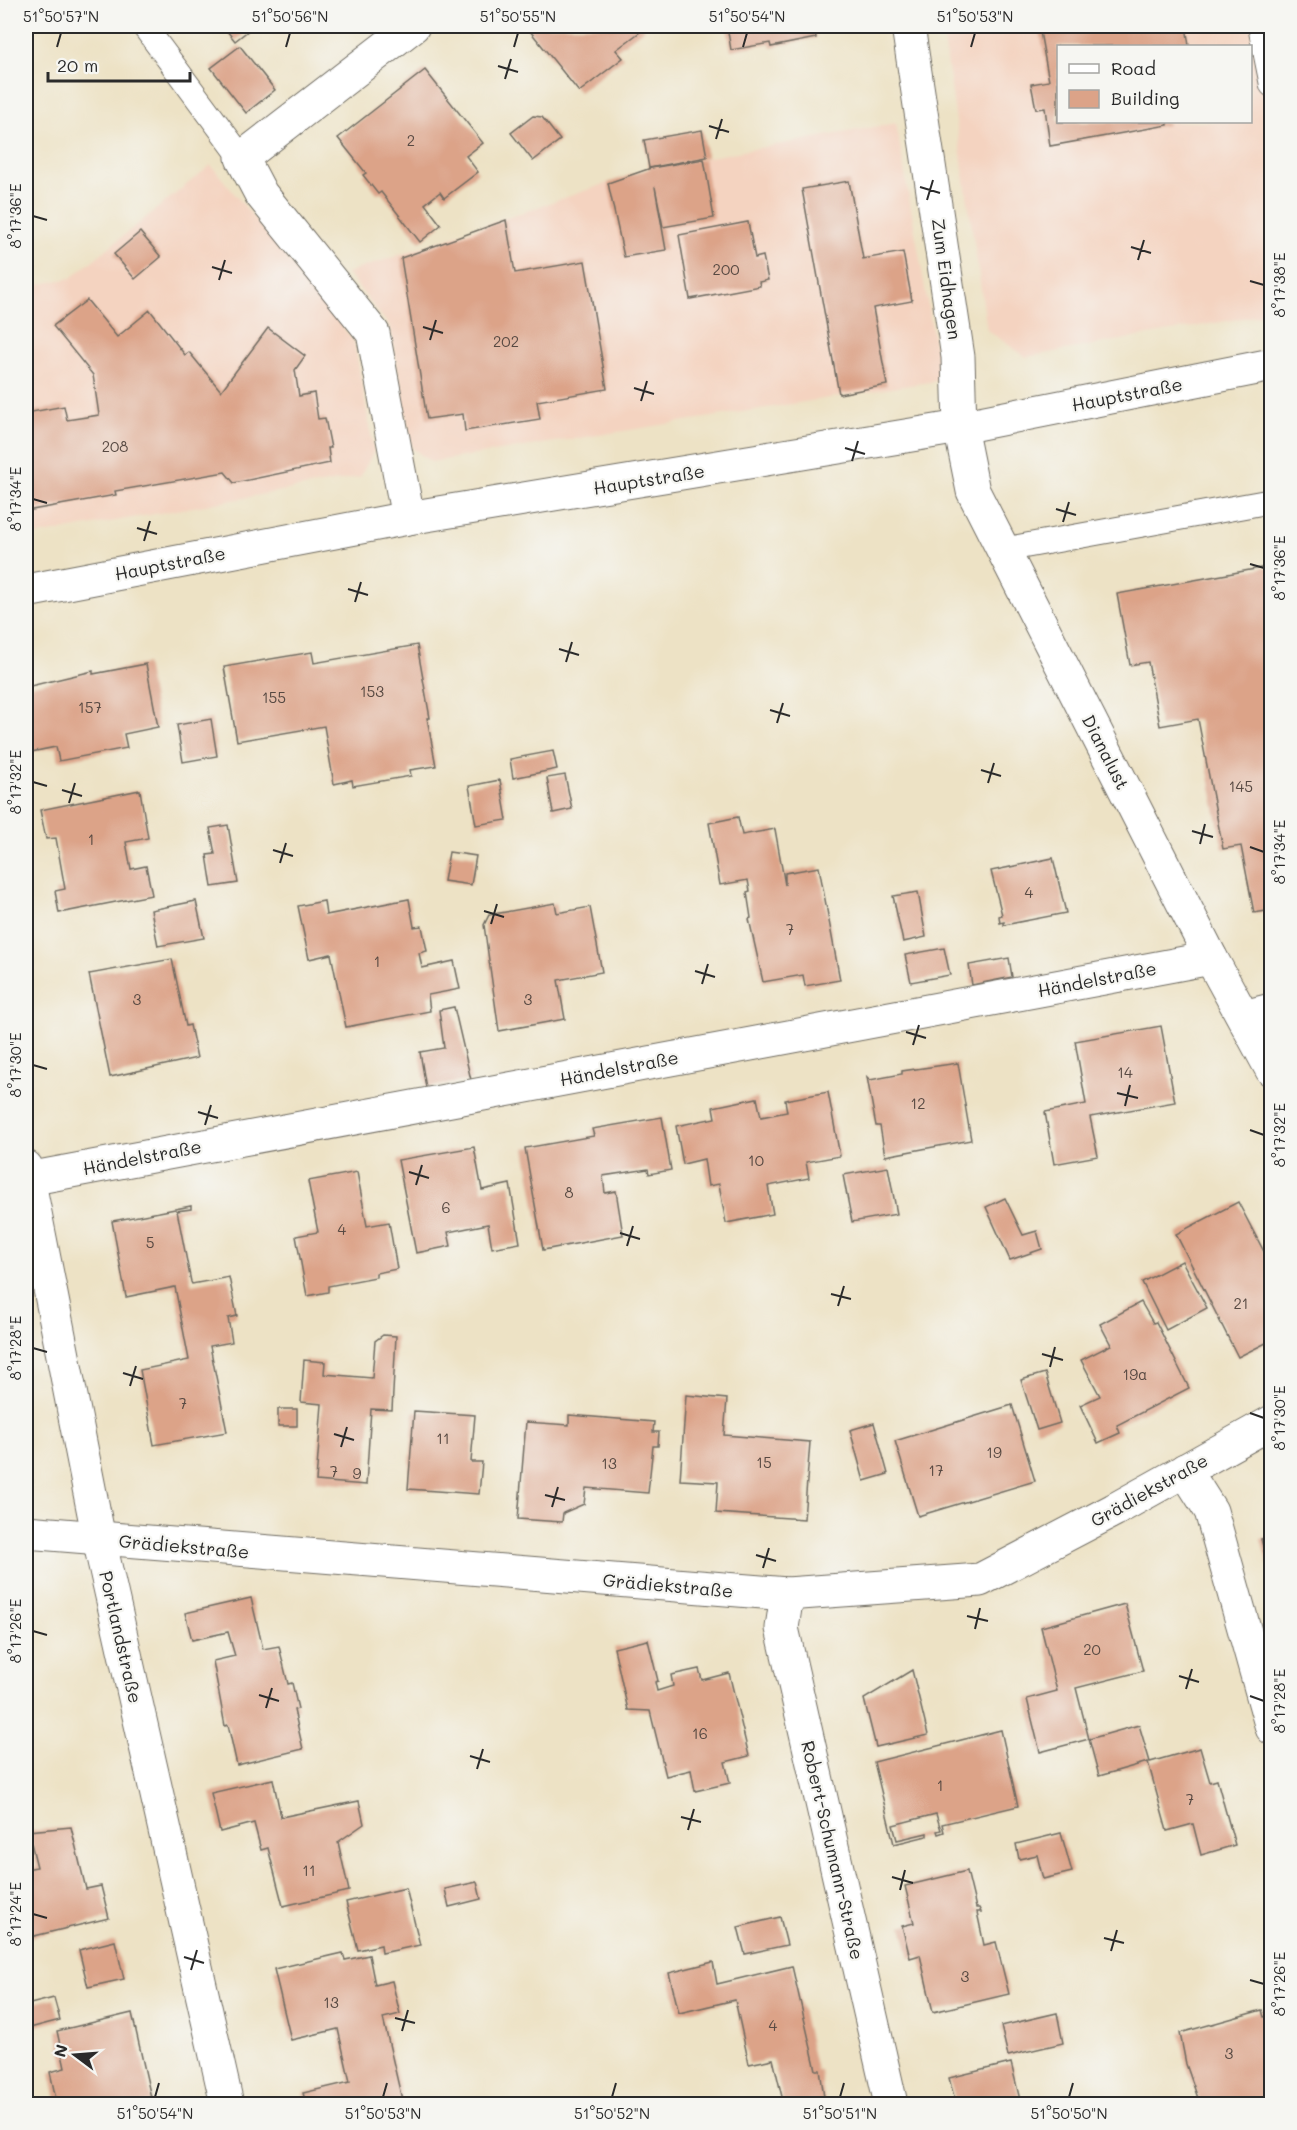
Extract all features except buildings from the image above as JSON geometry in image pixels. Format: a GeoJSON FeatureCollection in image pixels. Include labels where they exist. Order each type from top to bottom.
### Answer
{"type":"FeatureCollection","features":[{"type":"Feature","properties":{"kind":"street"},"geometry":{"type":"LineString","coordinates":[[408,518],[373,333],[261,194],[242,158],[413,26]]}},
{"type":"Feature","properties":{"kind":"street","name":"Zum Eidhagen"},"geometry":{"type":"LineString","coordinates":[[908,26],[958,357],[960,427]]}},
{"type":"Feature","properties":{"kind":"street","name":"Hauptstraße"},"geometry":{"type":"LineString","coordinates":[[26,591],[408,518],[960,427],[1272,366]]}},
{"type":"Feature","properties":{"kind":"street","name":"Dianalust"},"geometry":{"type":"LineString","coordinates":[[960,427],[973,491],[1211,958],[1256,1009],[1272,1070]]}},
{"type":"Feature","properties":{"kind":"street","name":"Händelstraße"},"geometry":{"type":"LineString","coordinates":[[27,1173],[1211,958]]}},
{"type":"Feature","properties":{"kind":"street","name":"Portlandstraße"},"geometry":{"type":"LineString","coordinates":[[27,1173],[99,1539],[227,2104]]}},
{"type":"Feature","properties":{"kind":"street","name":"Grädiekstraße"},"geometry":{"type":"LineString","coordinates":[[26,1532],[787,1594],[980,1580],[1272,1422]]}},
{"type":"Feature","properties":{"kind":"street"},"geometry":{"type":"LineString","coordinates":[[1185,1470],[1211,1511],[1272,1728]]}},
{"type":"Feature","properties":{"kind":"street","name":"Robert-Schumann-Straße"},"geometry":{"type":"LineString","coordinates":[[787,1594],[782,1628],[891,2104]]}},
{"type":"Feature","properties":{"kind":"lane"},"geometry":{"type":"LineString","coordinates":[[144,26],[242,158]]}},
{"type":"Feature","properties":{"kind":"lane"},"geometry":{"type":"LineString","coordinates":[[1260,26],[1272,85]]}},
{"type":"Feature","properties":{"kind":"lane"},"geometry":{"type":"LineString","coordinates":[[1002,550],[1272,501]]}},
{"type":"Feature","properties":{"kind":"shaded area"},"geometry":{"type":"Polygon","coordinates":[[[942,26],[1271,26],[1271,313],[1026,357],[987,330],[942,26]]]}},
{"type":"Feature","properties":{"kind":"shaded area"},"geometry":{"type":"Polygon","coordinates":[[[896,123],[941,380],[431,462],[412,448],[390,327],[347,273],[651,168],[896,123]]]}},
{"type":"Feature","properties":{"kind":"shaded area"},"geometry":{"type":"Polygon","coordinates":[[[211,165],[354,341],[374,451],[360,477],[26,537],[26,287],[71,278],[211,165]]]}}]}
